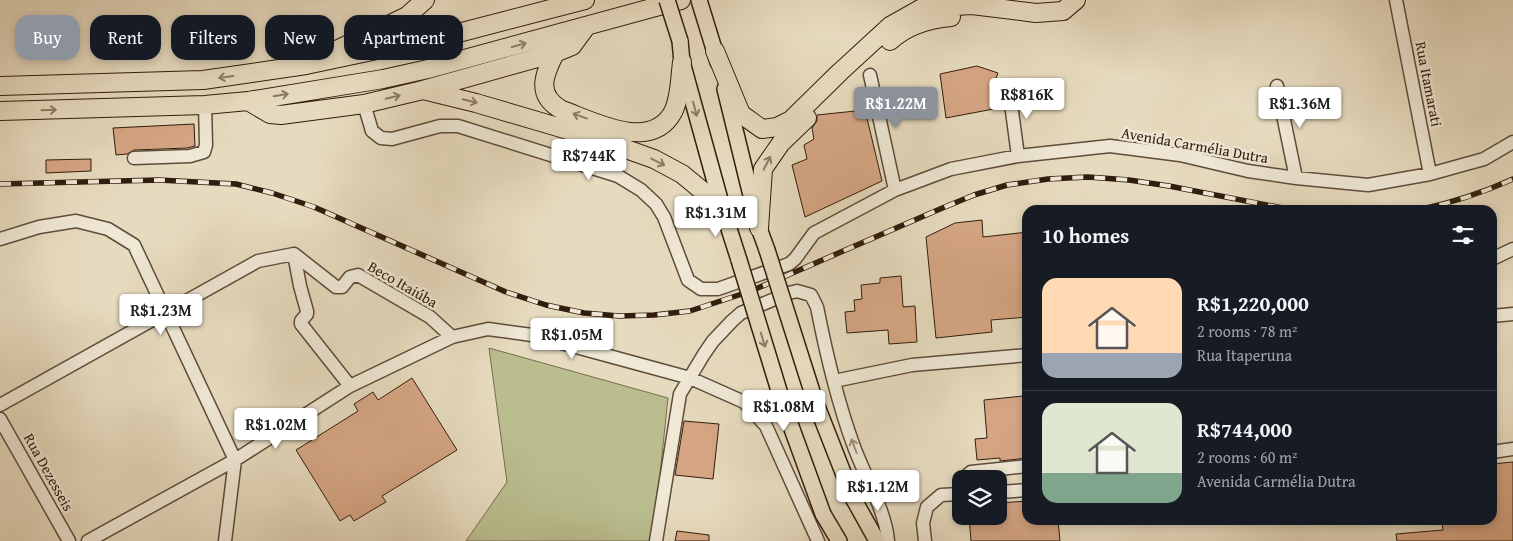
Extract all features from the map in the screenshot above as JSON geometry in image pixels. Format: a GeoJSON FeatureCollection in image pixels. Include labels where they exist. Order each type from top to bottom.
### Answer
{"type":"FeatureCollection","features":[{"type":"Feature","properties":{"kind":"highway"},"geometry":{"type":"LineString","coordinates":[[306,65],[407,16],[425,0]]}},
{"type":"Feature","properties":{"kind":"highway"},"geometry":{"type":"LineString","coordinates":[[543,0],[566,5]]}},
{"type":"Feature","properties":{"kind":"highway"},"geometry":{"type":"LineString","coordinates":[[0,86],[203,80],[306,65],[462,32],[585,0]]}},
{"type":"Feature","properties":{"kind":"highway"},"geometry":{"type":"LineString","coordinates":[[0,111],[205,105],[248,100],[410,73],[682,0]]}},
{"type":"Feature","properties":{"kind":"highway"},"geometry":{"type":"LineString","coordinates":[[715,51],[741,114],[762,129],[777,127],[791,120],[890,26],[922,8],[972,5],[1036,13],[1063,11],[1076,0]]}},
{"type":"Feature","properties":{"kind":"highway"},"geometry":{"type":"LineString","coordinates":[[759,228],[763,169],[770,156],[781,143],[897,35],[931,19],[972,14],[1035,22],[1061,22],[1078,15],[1089,0]]}},
{"type":"Feature","properties":{"kind":"highway"},"geometry":{"type":"LineString","coordinates":[[248,100],[270,114],[281,115],[364,104],[423,90],[556,52],[572,46],[586,27]]}},
{"type":"Feature","properties":{"kind":"highway"},"geometry":{"type":"LineString","coordinates":[[556,52],[546,71],[544,81],[545,93],[555,106],[626,132],[642,133],[652,129],[662,124],[672,112],[678,95],[682,62]]}},
{"type":"Feature","properties":{"kind":"highway"},"geometry":{"type":"LineString","coordinates":[[423,90],[476,103],[595,138],[654,159],[682,174],[722,207]]}},
{"type":"Feature","properties":{"kind":"main road"},"geometry":{"type":"LineString","coordinates":[[667,0],[680,41],[682,62],[722,207],[784,407],[824,514],[839,541]]}},
{"type":"Feature","properties":{"kind":"main road"},"geometry":{"type":"LineString","coordinates":[[699,0],[715,51],[759,228],[815,401],[854,498],[877,541]]}},
{"type":"Feature","properties":{"kind":"street","name":"Rua Itamarati"},"geometry":{"type":"LineString","coordinates":[[1396,0],[1430,174]]}},
{"type":"Feature","properties":{"kind":"street"},"geometry":{"type":"LineString","coordinates":[[870,75],[895,190]]}},
{"type":"Feature","properties":{"kind":"street"},"geometry":{"type":"LineString","coordinates":[[1277,86],[1296,178]]}},
{"type":"Feature","properties":{"kind":"street"},"geometry":{"type":"LineString","coordinates":[[1009,89],[1018,156]]}},
{"type":"Feature","properties":{"kind":"street","name":"Avenida Carmélia Dutra"},"geometry":{"type":"LineString","coordinates":[[364,104],[372,131],[381,138],[392,139],[440,126],[458,126],[618,176],[641,190],[656,204],[664,217],[688,280],[701,289],[718,289],[789,264],[795,259],[814,233],[895,190],[951,169],[1018,156],[1110,146],[1180,156],[1248,171],[1368,185],[1430,174],[1484,159],[1513,142]]}},
{"type":"Feature","properties":{"kind":"street"},"geometry":{"type":"LineString","coordinates":[[134,158],[190,156],[204,152],[206,145],[205,105]]}},
{"type":"Feature","properties":{"kind":"street"},"geometry":{"type":"LineString","coordinates":[[0,239],[39,227],[76,221],[108,229],[134,245],[235,460],[224,541]]}},
{"type":"Feature","properties":{"kind":"street"},"geometry":{"type":"LineString","coordinates":[[1497,257],[1513,249]]}},
{"type":"Feature","properties":{"kind":"street"},"geometry":{"type":"LineString","coordinates":[[0,405],[258,261],[294,254],[307,312],[300,322],[350,386]]}},
{"type":"Feature","properties":{"kind":"street","name":"Beco Itaiúba"},"geometry":{"type":"LineString","coordinates":[[294,254],[336,287],[342,287],[350,277],[358,275],[430,317],[452,337]]}},
{"type":"Feature","properties":{"kind":"street"},"geometry":{"type":"LineString","coordinates":[[656,541],[680,394],[713,341],[741,313],[797,291],[811,296],[817,307],[845,421],[878,505],[888,541]]}},
{"type":"Feature","properties":{"kind":"street"},"geometry":{"type":"LineString","coordinates":[[1497,316],[1513,314]]}},
{"type":"Feature","properties":{"kind":"street"},"geometry":{"type":"LineString","coordinates":[[88,541],[235,460],[350,386],[452,337],[488,329],[532,335],[690,378],[744,402],[766,426],[818,541]]}},
{"type":"Feature","properties":{"kind":"street"},"geometry":{"type":"LineString","coordinates":[[834,381],[912,365],[1022,356]]}},
{"type":"Feature","properties":{"kind":"street","name":"Rua Dezesseis"},"geometry":{"type":"LineString","coordinates":[[0,418],[69,541]]}},
{"type":"Feature","properties":{"kind":"street"},"geometry":{"type":"LineString","coordinates":[[1497,451],[1513,449]]}},
{"type":"Feature","properties":{"kind":"street"},"geometry":{"type":"LineString","coordinates":[[990,470],[1022,467]]}},
{"type":"Feature","properties":{"kind":"street"},"geometry":{"type":"LineString","coordinates":[[925,541],[923,523],[927,506],[952,487]]}},
{"type":"Feature","properties":{"kind":"street"},"geometry":{"type":"LineString","coordinates":[[1007,491],[1022,490]]}},
{"type":"Feature","properties":{"kind":"street"},"geometry":{"type":"LineString","coordinates":[[941,495],[952,494]]}},
{"type":"Feature","properties":{"kind":"green space"},"geometry":{"type":"Polygon","coordinates":[[[489,348],[668,398],[653,541],[466,541],[507,482],[489,348]]]}},
{"type":"Feature","properties":{"kind":"building"},"geometry":{"type":"Polygon","coordinates":[[[977,66],[998,73],[994,83],[1000,96],[999,108],[946,118],[940,74],[977,66]]]}},
{"type":"Feature","properties":{"kind":"building"},"geometry":{"type":"Polygon","coordinates":[[[865,110],[882,181],[805,217],[792,165],[807,159],[804,145],[814,139],[812,128],[817,121],[817,115],[865,110]]]}},
{"type":"Feature","properties":{"kind":"building"},"geometry":{"type":"Polygon","coordinates":[[[194,124],[195,146],[134,150],[127,154],[116,155],[113,128],[194,124]]]}},
{"type":"Feature","properties":{"kind":"building"},"geometry":{"type":"Polygon","coordinates":[[[91,159],[91,171],[46,173],[46,160],[91,159]]]}},
{"type":"Feature","properties":{"kind":"building"},"geometry":{"type":"Polygon","coordinates":[[[982,220],[983,237],[1022,233],[1022,317],[991,320],[992,332],[936,338],[926,237],[955,223],[982,220]]]}},
{"type":"Feature","properties":{"kind":"building"},"geometry":{"type":"Polygon","coordinates":[[[901,276],[903,307],[915,306],[917,342],[889,344],[888,330],[847,333],[845,312],[855,311],[854,300],[862,299],[861,285],[880,283],[880,278],[901,276]]]}},
{"type":"Feature","properties":{"kind":"building"},"geometry":{"type":"Polygon","coordinates":[[[412,378],[457,450],[382,496],[386,502],[354,521],[350,515],[340,521],[296,450],[358,411],[354,404],[373,392],[378,400],[412,378]]]}},
{"type":"Feature","properties":{"kind":"building"},"geometry":{"type":"Polygon","coordinates":[[[1022,396],[1022,459],[1000,461],[1000,458],[977,460],[975,439],[987,438],[984,400],[1022,396]]]}},
{"type":"Feature","properties":{"kind":"building"},"geometry":{"type":"Polygon","coordinates":[[[684,421],[719,424],[713,479],[675,475],[684,421]]]}},
{"type":"Feature","properties":{"kind":"building"},"geometry":{"type":"Polygon","coordinates":[[[1513,462],[1513,541],[1397,541],[1396,534],[1443,530],[1442,525],[1497,525],[1497,464],[1513,462]]]}},
{"type":"Feature","properties":{"kind":"building"},"geometry":{"type":"Polygon","coordinates":[[[1022,501],[1022,525],[1058,525],[1060,541],[971,541],[970,525],[1007,525],[1007,502],[1022,501]]]}},
{"type":"Feature","properties":{"kind":"building"},"geometry":{"type":"Polygon","coordinates":[[[677,531],[709,535],[709,541],[675,541],[677,531]]]}},
{"type":"Feature","properties":{"kind":"railway"},"geometry":{"type":"LineString","coordinates":[[0,184],[159,180],[236,184],[272,193],[314,207],[506,292],[546,305],[584,313],[619,316],[690,311],[751,291],[940,209],[974,195],[1007,185],[1048,179],[1088,177],[1129,180],[1267,205]]}},
{"type":"Feature","properties":{"kind":"railway"},"geometry":{"type":"LineString","coordinates":[[1438,205],[1490,189],[1513,179]]}}]}
